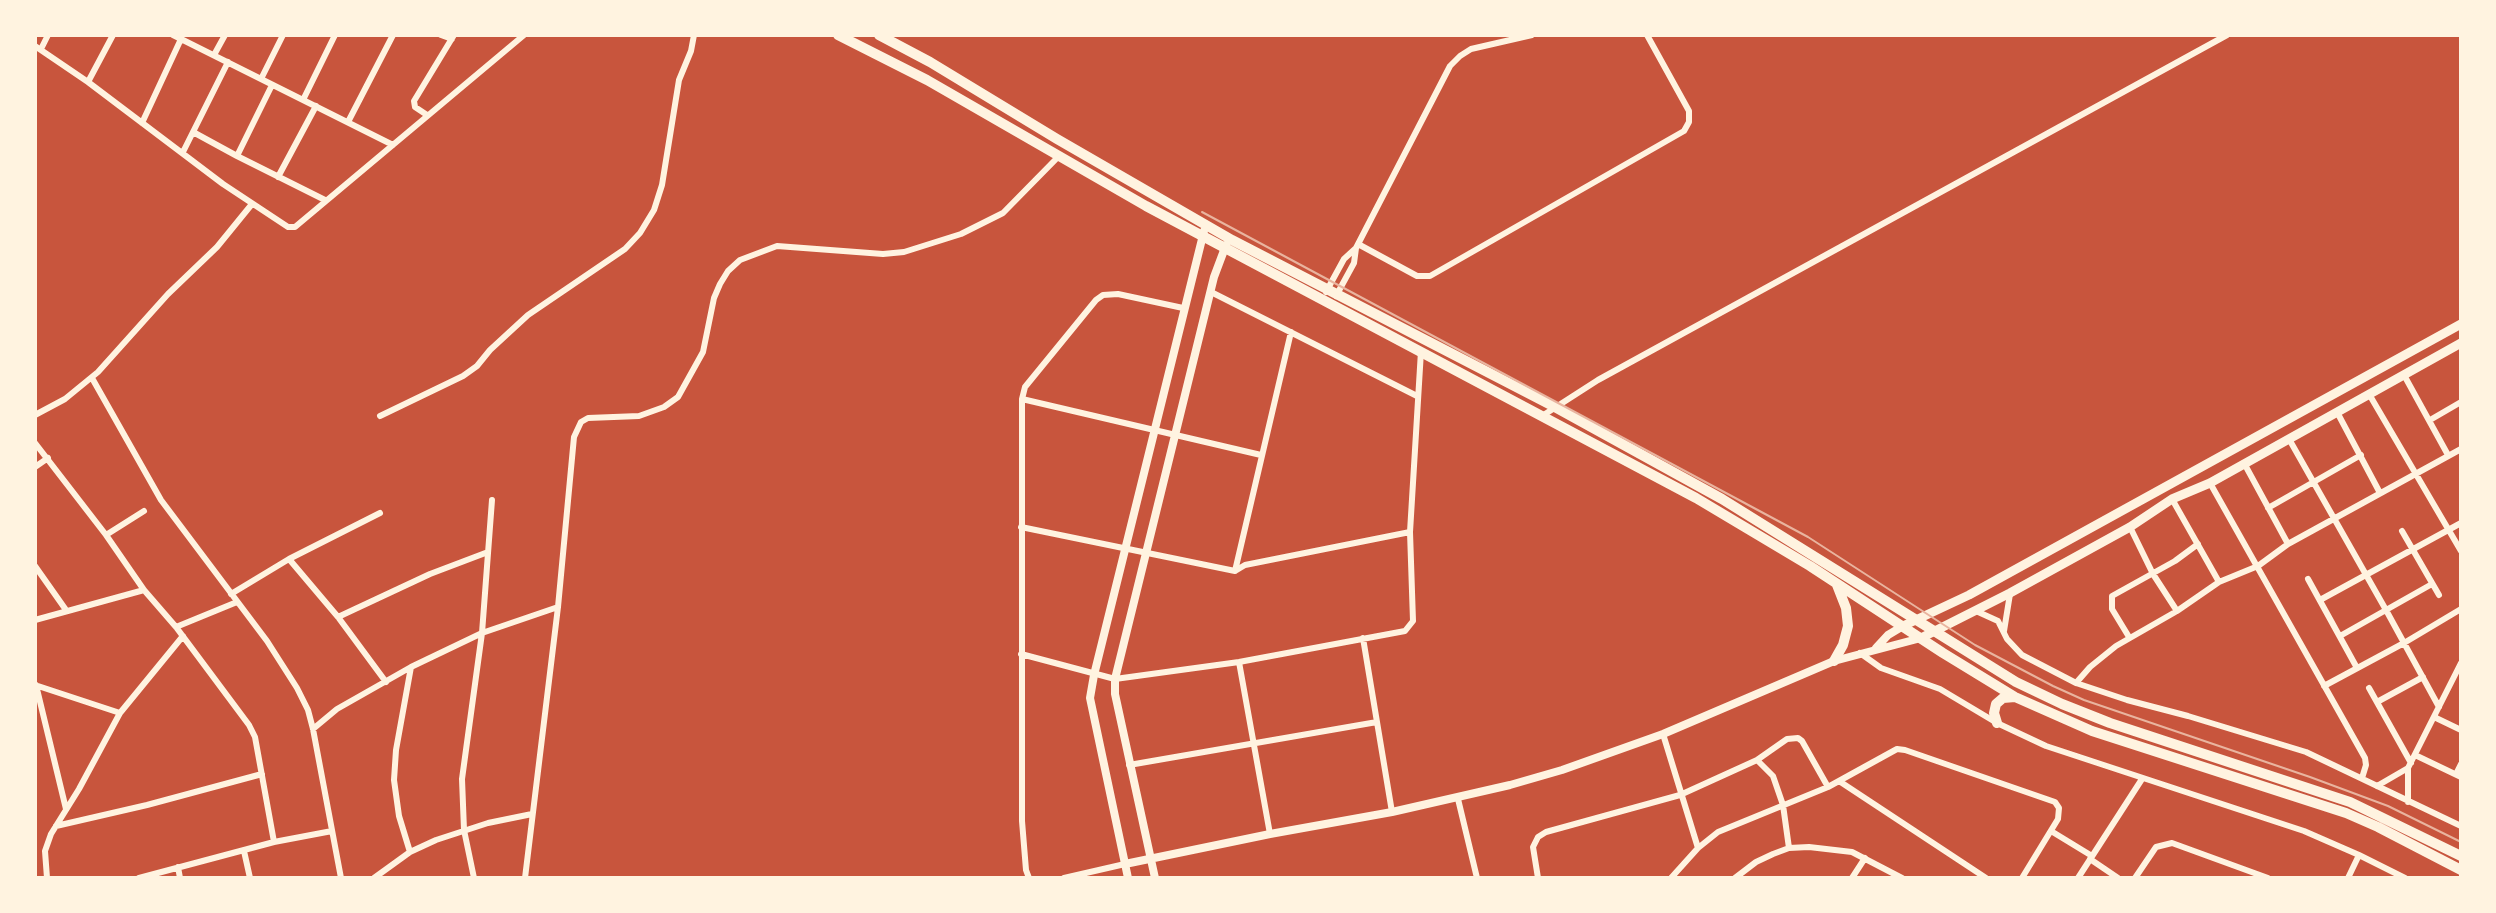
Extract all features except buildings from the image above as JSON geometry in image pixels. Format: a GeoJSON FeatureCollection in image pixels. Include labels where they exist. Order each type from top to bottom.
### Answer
{"type":"FeatureCollection","features":[{"type":"Feature","properties":{"kind":"main road"},"geometry":{"type":"LineString","coordinates":[[838,35],[927,80],[1146,206],[1204,230]]}},
{"type":"Feature","properties":{"kind":"main road"},"geometry":{"type":"LineString","coordinates":[[879,35],[930,62],[1204,230],[1330,296],[1555,407],[1722,499],[2008,678],[2109,723],[2326,792],[2397,823],[2461,856]]}},
{"type":"Feature","properties":{"kind":"main road"},"geometry":{"type":"LineString","coordinates":[[1330,296],[1422,351],[1696,498],[1835,582],[2015,697],[2105,736],[2346,813],[2461,870]]}},
{"type":"Feature","properties":{"kind":"main road"},"geometry":{"type":"LineString","coordinates":[[1903,626],[1969,595],[2461,324]]}},
{"type":"Feature","properties":{"kind":"main road"},"geometry":{"type":"LineString","coordinates":[[1921,638],[2010,593],[2130,527],[2172,499],[2210,483],[2461,344]]}},
{"type":"Feature","properties":{"kind":"main road"},"geometry":{"type":"LineString","coordinates":[[1834,661],[1843,645],[1848,626],[1844,598],[1835,582]]}},
{"type":"Feature","properties":{"kind":"main road"},"geometry":{"type":"LineString","coordinates":[[1997,723],[1994,713],[1996,704],[2003,698],[2015,697]]}},
{"type":"Feature","properties":{"kind":"street"},"geometry":{"type":"LineString","coordinates":[[48,35],[38,48],[252,204],[288,227],[295,227],[524,35]]}},
{"type":"Feature","properties":{"kind":"street"},"geometry":{"type":"LineString","coordinates":[[88,82],[113,35]]}},
{"type":"Feature","properties":{"kind":"street"},"geometry":{"type":"LineString","coordinates":[[173,35],[393,145]]}},
{"type":"Feature","properties":{"kind":"street"},"geometry":{"type":"LineString","coordinates":[[214,55],[225,35]]}},
{"type":"Feature","properties":{"kind":"street"},"geometry":{"type":"LineString","coordinates":[[261,79],[284,35]]}},
{"type":"Feature","properties":{"kind":"street"},"geometry":{"type":"LineString","coordinates":[[303,100],[335,35]]}},
{"type":"Feature","properties":{"kind":"street"},"geometry":{"type":"LineString","coordinates":[[348,122],[393,35]]}},
{"type":"Feature","properties":{"kind":"street"},"geometry":{"type":"LineString","coordinates":[[427,115],[415,107],[414,101],[453,37],[441,35]]}},
{"type":"Feature","properties":{"kind":"street"},"geometry":{"type":"LineString","coordinates":[[380,416],[463,376],[477,366],[528,314],[625,249],[640,233],[654,211],[662,185],[679,80],[691,51],[694,35]]}},
{"type":"Feature","properties":{"kind":"street"},"geometry":{"type":"LineString","coordinates":[[1330,296],[1354,263],[1357,246],[1455,61],[1478,47],[1532,35]]}},
{"type":"Feature","properties":{"kind":"street"},"geometry":{"type":"LineString","coordinates":[[1357,246],[1417,276],[1430,276],[1684,131],[1689,122],[1689,111],[1647,35]]}},
{"type":"Feature","properties":{"kind":"street"},"geometry":{"type":"LineString","coordinates":[[1542,415],[1598,380],[2227,35]]}},
{"type":"Feature","properties":{"kind":"street"},"geometry":{"type":"LineString","coordinates":[[142,123],[181,39]]}},
{"type":"Feature","properties":{"kind":"street"},"geometry":{"type":"LineString","coordinates":[[183,152],[228,62]]}},
{"type":"Feature","properties":{"kind":"street"},"geometry":{"type":"LineString","coordinates":[[237,156],[272,85]]}},
{"type":"Feature","properties":{"kind":"street"},"geometry":{"type":"LineString","coordinates":[[278,177],[316,106]]}},
{"type":"Feature","properties":{"kind":"street"},"geometry":{"type":"LineString","coordinates":[[193,132],[325,200]]}},
{"type":"Feature","properties":{"kind":"street"},"geometry":{"type":"LineString","coordinates":[[525,878],[577,428],[588,418],[639,416],[664,407],[678,397],[703,352],[714,298],[728,271],[740,260],[777,246],[883,254],[904,252],[961,234],[1003,213],[1059,156]]}},
{"type":"Feature","properties":{"kind":"street"},"geometry":{"type":"LineString","coordinates":[[35,415],[65,399],[92,377],[168,294],[217,247],[252,204]]}},
{"type":"Feature","properties":{"kind":"street"},"geometry":{"type":"LineString","coordinates":[[1128,878],[1090,698],[1204,230]]}},
{"type":"Feature","properties":{"kind":"street"},"geometry":{"type":"LineString","coordinates":[[1155,878],[1129,765],[1115,694],[1115,679],[1214,277],[1228,243]]}},
{"type":"Feature","properties":{"kind":"street"},"geometry":{"type":"LineString","coordinates":[[1330,296],[1344,258],[1357,246]]}},
{"type":"Feature","properties":{"kind":"street"},"geometry":{"type":"LineString","coordinates":[[1211,292],[1417,396]]}},
{"type":"Feature","properties":{"kind":"street"},"geometry":{"type":"LineString","coordinates":[[1029,878],[1026,870],[1023,821],[1021,654],[1022,399],[1025,387],[1096,300],[1103,295],[1118,294],[1183,308]]}},
{"type":"Feature","properties":{"kind":"street"},"geometry":{"type":"LineString","coordinates":[[1235,571],[1291,332]]}},
{"type":"Feature","properties":{"kind":"street"},"geometry":{"type":"LineString","coordinates":[[1021,654],[1115,679],[1239,662],[1405,631],[1413,621],[1410,532],[1422,351]]}},
{"type":"Feature","properties":{"kind":"street"},"geometry":{"type":"LineString","coordinates":[[2404,375],[2448,456]]}},
{"type":"Feature","properties":{"kind":"street"},"geometry":{"type":"LineString","coordinates":[[92,377],[161,500],[267,641],[297,688],[313,729],[341,878]]}},
{"type":"Feature","properties":{"kind":"street"},"geometry":{"type":"LineString","coordinates":[[2369,394],[2461,551]]}},
{"type":"Feature","properties":{"kind":"street"},"geometry":{"type":"LineString","coordinates":[[1022,399],[1261,455]]}},
{"type":"Feature","properties":{"kind":"street"},"geometry":{"type":"LineString","coordinates":[[2430,419],[2461,402]]}},
{"type":"Feature","properties":{"kind":"street"},"geometry":{"type":"LineString","coordinates":[[2337,412],[2381,493]]}},
{"type":"Feature","properties":{"kind":"street"},"geometry":{"type":"LineString","coordinates":[[2289,439],[2439,707]]}},
{"type":"Feature","properties":{"kind":"street"},"geometry":{"type":"LineString","coordinates":[[35,443],[248,725],[255,737],[274,842]]}},
{"type":"Feature","properties":{"kind":"street"},"geometry":{"type":"LineString","coordinates":[[2077,683],[2102,656],[2219,582],[2258,566],[2288,544],[2461,449]]}},
{"type":"Feature","properties":{"kind":"street"},"geometry":{"type":"LineString","coordinates":[[2268,508],[2361,456]]}},
{"type":"Feature","properties":{"kind":"street"},"geometry":{"type":"LineString","coordinates":[[35,467],[48,458]]}},
{"type":"Feature","properties":{"kind":"street"},"geometry":{"type":"LineString","coordinates":[[2244,463],[2288,544]]}},
{"type":"Feature","properties":{"kind":"street"},"geometry":{"type":"LineString","coordinates":[[2210,483],[2365,758],[2362,778]]}},
{"type":"Feature","properties":{"kind":"street"},"geometry":{"type":"LineString","coordinates":[[2172,499],[2219,582]]}},
{"type":"Feature","properties":{"kind":"street"},"geometry":{"type":"LineString","coordinates":[[474,878],[464,830],[462,779],[482,633],[492,500]]}},
{"type":"Feature","properties":{"kind":"street"},"geometry":{"type":"LineString","coordinates":[[106,535],[144,511]]}},
{"type":"Feature","properties":{"kind":"street"},"geometry":{"type":"LineString","coordinates":[[231,594],[289,559],[380,513]]}},
{"type":"Feature","properties":{"kind":"street"},"geometry":{"type":"LineString","coordinates":[[2320,600],[2461,523]]}},
{"type":"Feature","properties":{"kind":"street"},"geometry":{"type":"LineString","coordinates":[[1021,527],[1235,571],[1245,565],[1410,532]]}},
{"type":"Feature","properties":{"kind":"street"},"geometry":{"type":"LineString","coordinates":[[2130,527],[2153,573],[2177,611]]}},
{"type":"Feature","properties":{"kind":"street"},"geometry":{"type":"LineString","coordinates":[[2402,531],[2439,596]]}},
{"type":"Feature","properties":{"kind":"street"},"geometry":{"type":"LineString","coordinates":[[2129,637],[2112,609],[2112,596],[2197,544]]}},
{"type":"Feature","properties":{"kind":"street"},"geometry":{"type":"LineString","coordinates":[[338,617],[430,574],[488,552]]}},
{"type":"Feature","properties":{"kind":"street"},"geometry":{"type":"LineString","coordinates":[[289,559],[338,617],[386,682]]}},
{"type":"Feature","properties":{"kind":"street"},"geometry":{"type":"LineString","coordinates":[[35,566],[66,610]]}},
{"type":"Feature","properties":{"kind":"street"},"geometry":{"type":"LineString","coordinates":[[2308,579],[2357,668]]}},
{"type":"Feature","properties":{"kind":"street"},"geometry":{"type":"LineString","coordinates":[[2340,636],[2432,584]]}},
{"type":"Feature","properties":{"kind":"street"},"geometry":{"type":"LineString","coordinates":[[35,620],[144,590]]}},
{"type":"Feature","properties":{"kind":"street"},"geometry":{"type":"LineString","coordinates":[[2003,633],[2010,593]]}},
{"type":"Feature","properties":{"kind":"street"},"geometry":{"type":"LineString","coordinates":[[176,627],[237,602]]}},
{"type":"Feature","properties":{"kind":"street"},"geometry":{"type":"LineString","coordinates":[[313,729],[337,709],[411,667],[482,633],[558,607]]}},
{"type":"Feature","properties":{"kind":"street"},"geometry":{"type":"LineString","coordinates":[[2324,686],[2461,609]]}},
{"type":"Feature","properties":{"kind":"street"},"geometry":{"type":"LineString","coordinates":[[1976,611],[1998,621],[2003,633],[2022,655],[2077,683],[2304,751],[2461,827]]}},
{"type":"Feature","properties":{"kind":"street"},"geometry":{"type":"LineString","coordinates":[[1877,648],[1888,635],[1903,626]]}},
{"type":"Feature","properties":{"kind":"street"},"geometry":{"type":"LineString","coordinates":[[47,878],[45,851],[56,826],[120,713],[183,636]]}},
{"type":"Feature","properties":{"kind":"street"},"geometry":{"type":"LineString","coordinates":[[1363,638],[1392,812]]}},
{"type":"Feature","properties":{"kind":"street"},"geometry":{"type":"LineString","coordinates":[[1064,878],[1150,858],[1458,799],[1562,770],[1663,734],[1834,661],[1921,638]]}},
{"type":"Feature","properties":{"kind":"street"},"geometry":{"type":"LineString","coordinates":[[1860,653],[1881,667],[1940,689],[1997,723],[2046,746],[2259,816],[2359,855],[2405,878]]}},
{"type":"Feature","properties":{"kind":"street"},"geometry":{"type":"LineString","coordinates":[[1239,662],[1270,834]]}},
{"type":"Feature","properties":{"kind":"street"},"geometry":{"type":"LineString","coordinates":[[2408,802],[2410,765],[2461,663]]}},
{"type":"Feature","properties":{"kind":"street"},"geometry":{"type":"LineString","coordinates":[[410,852],[399,816],[394,780],[396,750],[411,667]]}},
{"type":"Feature","properties":{"kind":"street"},"geometry":{"type":"LineString","coordinates":[[2377,702],[2423,677]]}},
{"type":"Feature","properties":{"kind":"street"},"geometry":{"type":"LineString","coordinates":[[35,685],[120,713]]}},
{"type":"Feature","properties":{"kind":"street"},"geometry":{"type":"LineString","coordinates":[[35,685],[66,810]]}},
{"type":"Feature","properties":{"kind":"street"},"geometry":{"type":"LineString","coordinates":[[2369,688],[2410,765]]}},
{"type":"Feature","properties":{"kind":"street"},"geometry":{"type":"LineString","coordinates":[[2434,717],[2461,730]]}},
{"type":"Feature","properties":{"kind":"street"},"geometry":{"type":"LineString","coordinates":[[1129,765],[1377,722]]}},
{"type":"Feature","properties":{"kind":"street"},"geometry":{"type":"LineString","coordinates":[[1663,734],[1698,848]]}},
{"type":"Feature","properties":{"kind":"street"},"geometry":{"type":"LineString","coordinates":[[1538,878],[1533,847],[1538,837],[1546,832],[1680,795],[1757,760],[1787,739],[1798,738],[1802,741],[1828,787]]}},
{"type":"Feature","properties":{"kind":"street"},"geometry":{"type":"LineString","coordinates":[[1671,878],[1698,848],[1728,827],[1828,787],[1889,751],[1905,750],[2053,800],[2059,811],[2051,831],[2022,878]]}},
{"type":"Feature","properties":{"kind":"street"},"geometry":{"type":"LineString","coordinates":[[2415,755],[2458,776],[2461,764]]}},
{"type":"Feature","properties":{"kind":"street"},"geometry":{"type":"LineString","coordinates":[[1757,760],[1773,776],[1783,805],[1789,848]]}},
{"type":"Feature","properties":{"kind":"street"},"geometry":{"type":"LineString","coordinates":[[2377,786],[2410,765]]}},
{"type":"Feature","properties":{"kind":"street"},"geometry":{"type":"LineString","coordinates":[[56,826],[262,774]]}},
{"type":"Feature","properties":{"kind":"street"},"geometry":{"type":"LineString","coordinates":[[2078,878],[2142,779]]}},
{"type":"Feature","properties":{"kind":"street"},"geometry":{"type":"LineString","coordinates":[[1839,781],[1986,878]]}},
{"type":"Feature","properties":{"kind":"street"},"geometry":{"type":"LineString","coordinates":[[1458,799],[1477,878]]}},
{"type":"Feature","properties":{"kind":"street"},"geometry":{"type":"LineString","coordinates":[[374,878],[410,852],[464,830],[532,814]]}},
{"type":"Feature","properties":{"kind":"street"},"geometry":{"type":"LineString","coordinates":[[139,878],[274,842],[332,831]]}},
{"type":"Feature","properties":{"kind":"street"},"geometry":{"type":"LineString","coordinates":[[2051,831],[2118,878]]}},
{"type":"Feature","properties":{"kind":"street"},"geometry":{"type":"LineString","coordinates":[[2135,878],[2157,848],[2172,843],[2268,878]]}},
{"type":"Feature","properties":{"kind":"street"},"geometry":{"type":"LineString","coordinates":[[1735,878],[1756,862],[1789,848],[1818,847],[1852,852],[1902,878]]}},
{"type":"Feature","properties":{"kind":"street"},"geometry":{"type":"LineString","coordinates":[[244,851],[250,878]]}},
{"type":"Feature","properties":{"kind":"street"},"geometry":{"type":"LineString","coordinates":[[2348,878],[2359,855]]}},
{"type":"Feature","properties":{"kind":"street"},"geometry":{"type":"LineString","coordinates":[[1852,878],[1865,858]]}},
{"type":"Feature","properties":{"kind":"street"},"geometry":{"type":"LineString","coordinates":[[177,867],[180,878]]}},
{"type":"Feature","properties":{"kind":"tram line"},"geometry":{"type":"LineString","coordinates":[[1202,212],[1808,537],[1975,645],[2053,686],[2084,700],[2388,806],[2461,842]]}}]}
